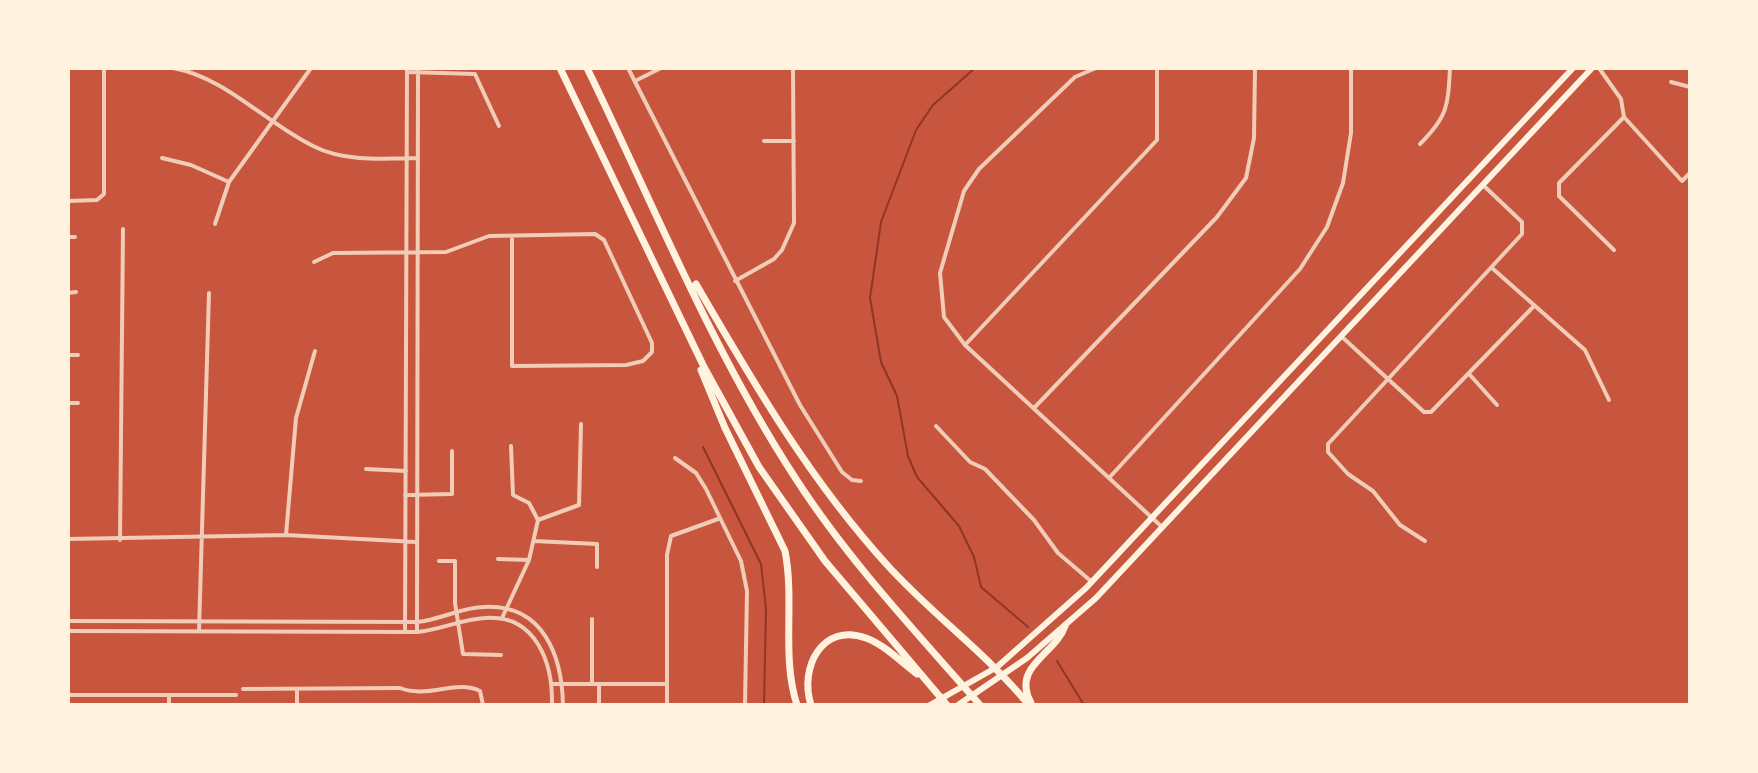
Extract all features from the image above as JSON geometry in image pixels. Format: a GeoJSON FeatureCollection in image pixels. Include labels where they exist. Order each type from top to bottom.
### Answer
{"type":"FeatureCollection","features":[{"type":"Feature","properties":{"kind":"highway"},"geometry":{"type":"LineString","coordinates":[[560,68],[738,432],[786,508],[830,568],[947,705]]}},
{"type":"Feature","properties":{"kind":"highway"},"geometry":{"type":"LineString","coordinates":[[587,68],[740,383],[797,480],[858,564],[980,705]]}},
{"type":"Feature","properties":{"kind":"highway"},"geometry":{"type":"LineString","coordinates":[[667,234],[758,392],[817,479],[890,568],[997,667],[1031,705]]}},
{"type":"Feature","properties":{"kind":"highway"},"geometry":{"type":"LineString","coordinates":[[683,323],[720,417],[785,551],[789,572],[790,672],[797,705]]}},
{"type":"Feature","properties":{"kind":"highway"},"geometry":{"type":"LineString","coordinates":[[1031,705],[1025,688],[1029,670],[1061,636],[1065,626]]}},
{"type":"Feature","properties":{"kind":"highway"},"geometry":{"type":"LineString","coordinates":[[811,704],[809,663],[824,643],[836,638],[858,636],[869,639],[928,683]]}},
{"type":"Feature","properties":{"kind":"main road"},"geometry":{"type":"LineString","coordinates":[[930,705],[997,667],[1092,582],[1573,68]]}},
{"type":"Feature","properties":{"kind":"main road"},"geometry":{"type":"LineString","coordinates":[[958,705],[1005,676],[1065,626],[1162,527],[1592,68]]}},
{"type":"Feature","properties":{"kind":"street"},"geometry":{"type":"LineString","coordinates":[[68,201],[97,200],[104,194],[104,68]]}},
{"type":"Feature","properties":{"kind":"street"},"geometry":{"type":"LineString","coordinates":[[173,68],[201,73],[313,147],[340,156],[417,158]]}},
{"type":"Feature","properties":{"kind":"street"},"geometry":{"type":"LineString","coordinates":[[215,224],[229,182],[311,68]]}},
{"type":"Feature","properties":{"kind":"street"},"geometry":{"type":"LineString","coordinates":[[628,68],[734,281],[829,455],[842,472],[852,480],[861,481]]}},
{"type":"Feature","properties":{"kind":"street"},"geometry":{"type":"LineString","coordinates":[[634,81],[661,68]]}},
{"type":"Feature","properties":{"kind":"street"},"geometry":{"type":"LineString","coordinates":[[734,281],[774,259],[789,237],[794,223],[793,68]]}},
{"type":"Feature","properties":{"kind":"street"},"geometry":{"type":"LineString","coordinates":[[1096,68],[1075,77],[979,169],[964,191],[940,273],[944,317],[965,345],[1162,527]]}},
{"type":"Feature","properties":{"kind":"street"},"geometry":{"type":"LineString","coordinates":[[965,345],[1157,140],[1157,68]]}},
{"type":"Feature","properties":{"kind":"street"},"geometry":{"type":"LineString","coordinates":[[1034,408],[1217,217],[1246,178],[1254,138],[1255,68]]}},
{"type":"Feature","properties":{"kind":"street"},"geometry":{"type":"LineString","coordinates":[[1109,478],[1300,269],[1327,227],[1343,183],[1351,133],[1351,68]]}},
{"type":"Feature","properties":{"kind":"street"},"geometry":{"type":"LineString","coordinates":[[1420,144],[1442,122],[1448,106],[1450,68]]}},
{"type":"Feature","properties":{"kind":"street"},"geometry":{"type":"LineString","coordinates":[[1599,68],[1621,99],[1624,117],[1682,181],[1690,173]]}},
{"type":"Feature","properties":{"kind":"street"},"geometry":{"type":"LineString","coordinates":[[405,632],[407,70],[475,74],[499,126]]}},
{"type":"Feature","properties":{"kind":"street"},"geometry":{"type":"LineString","coordinates":[[417,632],[418,70]]}},
{"type":"Feature","properties":{"kind":"street"},"geometry":{"type":"LineString","coordinates":[[1671,82],[1690,87]]}},
{"type":"Feature","properties":{"kind":"street"},"geometry":{"type":"LineString","coordinates":[[1614,250],[1559,196],[1559,183],[1624,117]]}},
{"type":"Feature","properties":{"kind":"street"},"geometry":{"type":"LineString","coordinates":[[764,141],[794,141]]}},
{"type":"Feature","properties":{"kind":"street"},"geometry":{"type":"LineString","coordinates":[[162,158],[191,165],[229,182]]}},
{"type":"Feature","properties":{"kind":"street"},"geometry":{"type":"LineString","coordinates":[[1425,541],[1400,525],[1373,491],[1348,474],[1328,452],[1328,444],[1522,234],[1522,222],[1483,185]]}},
{"type":"Feature","properties":{"kind":"street"},"geometry":{"type":"LineString","coordinates":[[120,540],[123,229]]}},
{"type":"Feature","properties":{"kind":"street"},"geometry":{"type":"LineString","coordinates":[[314,262],[333,253],[446,252],[489,236],[595,234],[604,240],[652,343],[652,352],[643,361],[626,365],[512,366],[512,236]]}},
{"type":"Feature","properties":{"kind":"street"},"geometry":{"type":"LineString","coordinates":[[68,237],[75,237]]}},
{"type":"Feature","properties":{"kind":"street"},"geometry":{"type":"LineString","coordinates":[[1492,268],[1585,350],[1609,400]]}},
{"type":"Feature","properties":{"kind":"street"},"geometry":{"type":"LineString","coordinates":[[68,293],[76,292]]}},
{"type":"Feature","properties":{"kind":"street"},"geometry":{"type":"LineString","coordinates":[[199,631],[209,293]]}},
{"type":"Feature","properties":{"kind":"street"},"geometry":{"type":"LineString","coordinates":[[1341,336],[1424,412],[1431,412],[1534,306]]}},
{"type":"Feature","properties":{"kind":"street"},"geometry":{"type":"LineString","coordinates":[[286,535],[296,418],[315,351]]}},
{"type":"Feature","properties":{"kind":"street"},"geometry":{"type":"LineString","coordinates":[[68,355],[78,355]]}},
{"type":"Feature","properties":{"kind":"street"},"geometry":{"type":"LineString","coordinates":[[1470,375],[1497,405]]}},
{"type":"Feature","properties":{"kind":"street"},"geometry":{"type":"LineString","coordinates":[[68,403],[78,403]]}},
{"type":"Feature","properties":{"kind":"street"},"geometry":{"type":"LineString","coordinates":[[538,520],[579,505],[581,424]]}},
{"type":"Feature","properties":{"kind":"street"},"geometry":{"type":"LineString","coordinates":[[936,426],[970,462],[985,469],[1034,520],[1058,553],[1092,582]]}},
{"type":"Feature","properties":{"kind":"street"},"geometry":{"type":"LineString","coordinates":[[502,618],[529,560],[538,520],[529,503],[513,495],[511,446]]}},
{"type":"Feature","properties":{"kind":"street"},"geometry":{"type":"LineString","coordinates":[[405,495],[452,494],[452,451]]}},
{"type":"Feature","properties":{"kind":"street"},"geometry":{"type":"LineString","coordinates":[[675,458],[696,473],[733,542],[747,591],[745,705]]}},
{"type":"Feature","properties":{"kind":"street"},"geometry":{"type":"LineString","coordinates":[[366,469],[406,471]]}},
{"type":"Feature","properties":{"kind":"street"},"geometry":{"type":"LineString","coordinates":[[667,705],[667,555],[671,536],[718,519]]}},
{"type":"Feature","properties":{"kind":"street"},"geometry":{"type":"LineString","coordinates":[[68,539],[202,539],[286,535],[416,542]]}},
{"type":"Feature","properties":{"kind":"street"},"geometry":{"type":"LineString","coordinates":[[534,541],[597,544],[597,567]]}},
{"type":"Feature","properties":{"kind":"street"},"geometry":{"type":"LineString","coordinates":[[498,559],[529,560]]}},
{"type":"Feature","properties":{"kind":"street"},"geometry":{"type":"LineString","coordinates":[[439,561],[455,561],[457,615],[463,654],[501,655]]}},
{"type":"Feature","properties":{"kind":"street"},"geometry":{"type":"LineString","coordinates":[[68,621],[417,622],[457,615],[480,606],[506,608],[531,622],[550,639],[559,659],[563,705]]}},
{"type":"Feature","properties":{"kind":"street"},"geometry":{"type":"LineString","coordinates":[[68,631],[417,632],[483,618],[502,618],[526,630],[541,645],[553,684],[552,705]]}},
{"type":"Feature","properties":{"kind":"street"},"geometry":{"type":"LineString","coordinates":[[592,619],[592,682]]}},
{"type":"Feature","properties":{"kind":"street"},"geometry":{"type":"LineString","coordinates":[[553,684],[666,684]]}},
{"type":"Feature","properties":{"kind":"street"},"geometry":{"type":"LineString","coordinates":[[599,684],[599,705]]}},
{"type":"Feature","properties":{"kind":"street"},"geometry":{"type":"LineString","coordinates":[[243,689],[400,688],[424,694],[439,689],[474,688],[480,691],[483,705]]}},
{"type":"Feature","properties":{"kind":"street"},"geometry":{"type":"LineString","coordinates":[[297,689],[297,705]]}},
{"type":"Feature","properties":{"kind":"street"},"geometry":{"type":"LineString","coordinates":[[68,695],[236,695]]}},
{"type":"Feature","properties":{"kind":"street"},"geometry":{"type":"LineString","coordinates":[[169,695],[169,705]]}},
{"type":"Feature","properties":{"kind":"waterway"},"geometry":{"type":"LineString","coordinates":[[975,68],[933,105],[916,130],[881,222],[870,298],[881,362],[897,396],[908,456],[917,477],[959,526],[974,557],[981,587],[1028,627]]}},
{"type":"Feature","properties":{"kind":"waterway"},"geometry":{"type":"LineString","coordinates":[[703,447],[761,564],[766,609],[764,705]]}},
{"type":"Feature","properties":{"kind":"waterway"},"geometry":{"type":"LineString","coordinates":[[1057,661],[1084,705]]}}]}
